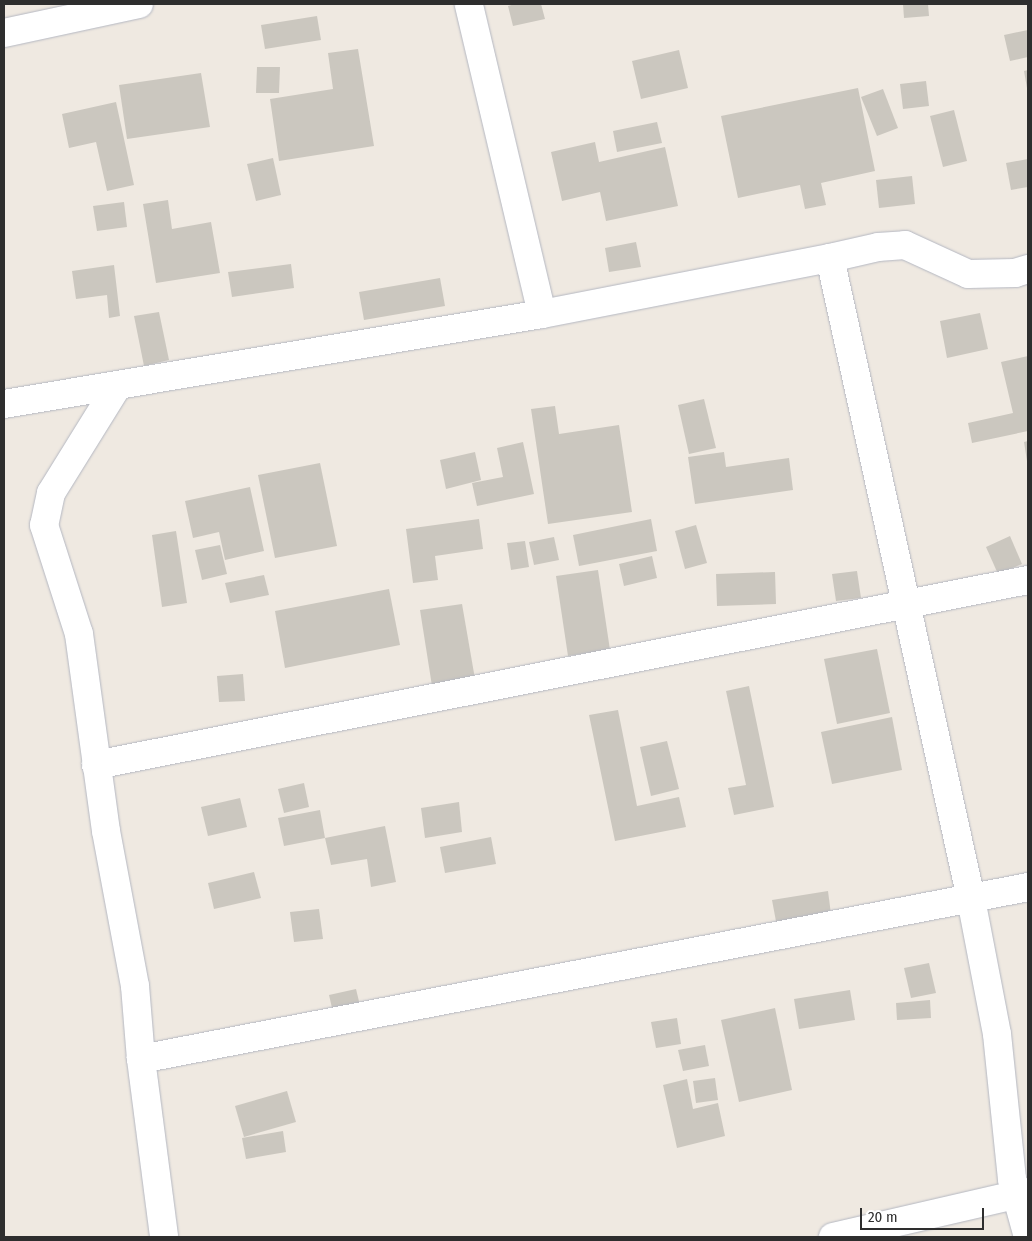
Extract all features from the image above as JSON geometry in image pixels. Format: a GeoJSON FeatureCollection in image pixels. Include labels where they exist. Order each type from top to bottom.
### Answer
{"type":"FeatureCollection","features":[{"type":"Feature","properties":{"kind":"street"},"geometry":{"type":"LineString","coordinates":[[4,33],[139,4]]}},
{"type":"Feature","properties":{"kind":"street"},"geometry":{"type":"LineString","coordinates":[[468,4],[542,314]]}},
{"type":"Feature","properties":{"kind":"street"},"geometry":{"type":"LineString","coordinates":[[4,404],[542,314],[830,258],[878,246],[905,245],[968,274],[1015,273],[1028,269]]}},
{"type":"Feature","properties":{"kind":"street"},"geometry":{"type":"LineString","coordinates":[[830,258],[971,899],[997,1034],[1028,1237]]}},
{"type":"Feature","properties":{"kind":"street"},"geometry":{"type":"LineString","coordinates":[[118,385],[51,493],[44,525],[79,634],[106,831],[135,986],[141,1059],[164,1237]]}},
{"type":"Feature","properties":{"kind":"street"},"geometry":{"type":"LineString","coordinates":[[96,765],[906,606],[1028,580]]}},
{"type":"Feature","properties":{"kind":"street"},"geometry":{"type":"LineString","coordinates":[[141,1059],[971,899],[1028,886]]}},
{"type":"Feature","properties":{"kind":"street"},"geometry":{"type":"LineString","coordinates":[[833,1237],[1021,1194]]}},
{"type":"Feature","properties":{"kind":"building"},"geometry":{"type":"Polygon","coordinates":[[[515,4],[541,4],[545,19],[513,26],[508,6],[515,4]]]}},
{"type":"Feature","properties":{"kind":"building"},"geometry":{"type":"Polygon","coordinates":[[[903,4],[928,4],[929,16],[904,18],[903,4]]]}},
{"type":"Feature","properties":{"kind":"building"},"geometry":{"type":"Polygon","coordinates":[[[317,16],[321,40],[265,49],[261,25],[317,16]]]}},
{"type":"Feature","properties":{"kind":"building"},"geometry":{"type":"Polygon","coordinates":[[[1028,30],[1028,57],[1010,61],[1004,35],[1028,30]]]}},
{"type":"Feature","properties":{"kind":"building"},"geometry":{"type":"Polygon","coordinates":[[[358,49],[374,146],[279,161],[270,99],[333,89],[328,53],[358,49]]]}},
{"type":"Feature","properties":{"kind":"building"},"geometry":{"type":"Polygon","coordinates":[[[679,50],[688,88],[641,99],[632,61],[679,50]]]}},
{"type":"Feature","properties":{"kind":"building"},"geometry":{"type":"Polygon","coordinates":[[[257,67],[280,67],[279,93],[256,93],[257,67]]]}},
{"type":"Feature","properties":{"kind":"building"},"geometry":{"type":"Polygon","coordinates":[[[1028,70],[1028,88],[1027,88],[1024,71],[1028,70]]]}},
{"type":"Feature","properties":{"kind":"building"},"geometry":{"type":"Polygon","coordinates":[[[201,73],[210,127],[127,139],[119,85],[201,73]]]}},
{"type":"Feature","properties":{"kind":"building"},"geometry":{"type":"Polygon","coordinates":[[[926,81],[929,106],[903,109],[900,84],[926,81]]]}},
{"type":"Feature","properties":{"kind":"building"},"geometry":{"type":"Polygon","coordinates":[[[858,88],[875,171],[821,183],[826,205],[805,209],[800,185],[738,198],[721,116],[858,88]]]}},
{"type":"Feature","properties":{"kind":"building"},"geometry":{"type":"Polygon","coordinates":[[[883,89],[898,128],[877,136],[861,97],[883,89]]]}},
{"type":"Feature","properties":{"kind":"building"},"geometry":{"type":"Polygon","coordinates":[[[116,102],[134,185],[107,191],[96,142],[69,148],[62,114],[116,102]]]}},
{"type":"Feature","properties":{"kind":"building"},"geometry":{"type":"Polygon","coordinates":[[[954,110],[967,161],[943,167],[930,116],[954,110]]]}},
{"type":"Feature","properties":{"kind":"building"},"geometry":{"type":"Polygon","coordinates":[[[657,122],[662,143],[617,152],[613,131],[657,122]]]}},
{"type":"Feature","properties":{"kind":"building"},"geometry":{"type":"Polygon","coordinates":[[[595,142],[599,162],[665,147],[678,206],[606,221],[600,192],[562,201],[551,152],[595,142]]]}},
{"type":"Feature","properties":{"kind":"building"},"geometry":{"type":"Polygon","coordinates":[[[273,158],[281,195],[256,201],[247,164],[273,158]]]}},
{"type":"Feature","properties":{"kind":"building"},"geometry":{"type":"Polygon","coordinates":[[[1028,159],[1028,187],[1011,190],[1006,163],[1028,159]]]}},
{"type":"Feature","properties":{"kind":"building"},"geometry":{"type":"Polygon","coordinates":[[[912,176],[915,204],[879,208],[876,180],[912,176]]]}},
{"type":"Feature","properties":{"kind":"building"},"geometry":{"type":"Polygon","coordinates":[[[168,200],[172,229],[211,222],[220,273],[156,283],[143,204],[168,200]]]}},
{"type":"Feature","properties":{"kind":"building"},"geometry":{"type":"Polygon","coordinates":[[[124,202],[127,227],[97,231],[93,206],[124,202]]]}},
{"type":"Feature","properties":{"kind":"building"},"geometry":{"type":"Polygon","coordinates":[[[636,242],[641,267],[609,272],[605,248],[636,242]]]}},
{"type":"Feature","properties":{"kind":"building"},"geometry":{"type":"Polygon","coordinates":[[[291,264],[294,288],[232,297],[228,272],[291,264]]]}},
{"type":"Feature","properties":{"kind":"building"},"geometry":{"type":"Polygon","coordinates":[[[114,265],[120,316],[109,318],[107,295],[76,299],[72,271],[114,265]]]}},
{"type":"Feature","properties":{"kind":"building"},"geometry":{"type":"Polygon","coordinates":[[[440,278],[445,306],[364,320],[359,292],[440,278]]]}},
{"type":"Feature","properties":{"kind":"building"},"geometry":{"type":"Polygon","coordinates":[[[159,312],[169,360],[144,366],[134,316],[159,312]]]}},
{"type":"Feature","properties":{"kind":"building"},"geometry":{"type":"Polygon","coordinates":[[[980,313],[988,349],[947,358],[940,321],[980,313]]]}},
{"type":"Feature","properties":{"kind":"building"},"geometry":{"type":"Polygon","coordinates":[[[1028,356],[1028,431],[972,443],[968,423],[1013,413],[1001,362],[1028,356]]]}},
{"type":"Feature","properties":{"kind":"building"},"geometry":{"type":"Polygon","coordinates":[[[704,399],[716,448],[689,454],[678,405],[704,399]]]}},
{"type":"Feature","properties":{"kind":"building"},"geometry":{"type":"Polygon","coordinates":[[[555,406],[559,434],[619,425],[632,512],[548,524],[531,409],[555,406]]]}},
{"type":"Feature","properties":{"kind":"building"},"geometry":{"type":"Polygon","coordinates":[[[1028,441],[1028,461],[1027,461],[1024,442],[1028,441]]]}},
{"type":"Feature","properties":{"kind":"building"},"geometry":{"type":"Polygon","coordinates":[[[523,442],[534,494],[477,506],[472,483],[503,477],[497,448],[523,442]]]}},
{"type":"Feature","properties":{"kind":"building"},"geometry":{"type":"Polygon","coordinates":[[[475,452],[481,480],[446,489],[440,460],[475,452]]]}},
{"type":"Feature","properties":{"kind":"building"},"geometry":{"type":"Polygon","coordinates":[[[724,452],[726,467],[789,458],[793,490],[695,504],[688,457],[724,452]]]}},
{"type":"Feature","properties":{"kind":"building"},"geometry":{"type":"Polygon","coordinates":[[[320,463],[337,546],[275,558],[258,475],[320,463]]]}},
{"type":"Feature","properties":{"kind":"building"},"geometry":{"type":"Polygon","coordinates":[[[250,487],[264,551],[225,560],[219,532],[193,538],[185,501],[250,487]]]}},
{"type":"Feature","properties":{"kind":"building"},"geometry":{"type":"Polygon","coordinates":[[[479,519],[483,549],[435,556],[438,580],[413,583],[406,529],[479,519]]]}},
{"type":"Feature","properties":{"kind":"building"},"geometry":{"type":"Polygon","coordinates":[[[651,519],[657,551],[579,566],[573,535],[651,519]]]}},
{"type":"Feature","properties":{"kind":"building"},"geometry":{"type":"Polygon","coordinates":[[[696,525],[707,563],[685,569],[675,531],[696,525]]]}},
{"type":"Feature","properties":{"kind":"building"},"geometry":{"type":"Polygon","coordinates":[[[176,531],[187,603],[162,607],[152,535],[176,531]]]}},
{"type":"Feature","properties":{"kind":"building"},"geometry":{"type":"Polygon","coordinates":[[[1010,536],[1022,564],[998,574],[986,547],[1010,536]]]}},
{"type":"Feature","properties":{"kind":"building"},"geometry":{"type":"Polygon","coordinates":[[[554,537],[559,560],[534,565],[529,542],[554,537]]]}},
{"type":"Feature","properties":{"kind":"building"},"geometry":{"type":"Polygon","coordinates":[[[525,541],[529,567],[511,570],[507,543],[525,541]]]}},
{"type":"Feature","properties":{"kind":"building"},"geometry":{"type":"Polygon","coordinates":[[[220,545],[227,574],[202,580],[195,550],[220,545]]]}},
{"type":"Feature","properties":{"kind":"building"},"geometry":{"type":"Polygon","coordinates":[[[652,556],[657,578],[624,586],[619,564],[652,556]]]}},
{"type":"Feature","properties":{"kind":"building"},"geometry":{"type":"Polygon","coordinates":[[[598,570],[610,650],[568,656],[556,576],[598,570]]]}},
{"type":"Feature","properties":{"kind":"building"},"geometry":{"type":"Polygon","coordinates":[[[857,571],[861,598],[836,601],[832,574],[857,571]]]}},
{"type":"Feature","properties":{"kind":"building"},"geometry":{"type":"Polygon","coordinates":[[[775,572],[776,604],[717,606],[716,574],[775,572]]]}},
{"type":"Feature","properties":{"kind":"building"},"geometry":{"type":"Polygon","coordinates":[[[264,575],[269,595],[230,603],[225,583],[264,575]]]}},
{"type":"Feature","properties":{"kind":"building"},"geometry":{"type":"Polygon","coordinates":[[[389,589],[400,645],[285,668],[275,611],[389,589]]]}},
{"type":"Feature","properties":{"kind":"building"},"geometry":{"type":"Polygon","coordinates":[[[462,604],[475,679],[432,686],[420,610],[462,604]]]}},
{"type":"Feature","properties":{"kind":"building"},"geometry":{"type":"Polygon","coordinates":[[[877,649],[890,713],[837,724],[824,659],[877,649]]]}},
{"type":"Feature","properties":{"kind":"building"},"geometry":{"type":"Polygon","coordinates":[[[243,674],[245,701],[219,702],[217,676],[243,674]]]}},
{"type":"Feature","properties":{"kind":"building"},"geometry":{"type":"Polygon","coordinates":[[[749,686],[774,807],[734,815],[728,788],[746,785],[726,691],[749,686]]]}},
{"type":"Feature","properties":{"kind":"building"},"geometry":{"type":"Polygon","coordinates":[[[618,710],[637,806],[679,797],[686,827],[615,841],[589,715],[618,710]]]}},
{"type":"Feature","properties":{"kind":"building"},"geometry":{"type":"Polygon","coordinates":[[[892,717],[902,770],[832,784],[821,732],[892,717]]]}},
{"type":"Feature","properties":{"kind":"building"},"geometry":{"type":"Polygon","coordinates":[[[667,741],[679,789],[651,796],[640,747],[667,741]]]}},
{"type":"Feature","properties":{"kind":"building"},"geometry":{"type":"Polygon","coordinates":[[[304,783],[309,807],[284,813],[278,789],[304,783]]]}},
{"type":"Feature","properties":{"kind":"building"},"geometry":{"type":"Polygon","coordinates":[[[240,798],[247,827],[208,836],[201,807],[240,798]]]}},
{"type":"Feature","properties":{"kind":"building"},"geometry":{"type":"Polygon","coordinates":[[[459,802],[462,832],[425,838],[421,808],[459,802]]]}},
{"type":"Feature","properties":{"kind":"building"},"geometry":{"type":"Polygon","coordinates":[[[320,810],[325,838],[284,846],[278,818],[320,810]]]}},
{"type":"Feature","properties":{"kind":"building"},"geometry":{"type":"Polygon","coordinates":[[[385,826],[396,882],[371,887],[367,859],[331,865],[325,838],[385,826]]]}},
{"type":"Feature","properties":{"kind":"building"},"geometry":{"type":"Polygon","coordinates":[[[491,837],[496,864],[445,873],[440,847],[491,837]]]}},
{"type":"Feature","properties":{"kind":"building"},"geometry":{"type":"Polygon","coordinates":[[[254,872],[261,898],[214,909],[208,883],[254,872]]]}},
{"type":"Feature","properties":{"kind":"building"},"geometry":{"type":"Polygon","coordinates":[[[828,891],[832,922],[778,932],[772,900],[828,891]]]}},
{"type":"Feature","properties":{"kind":"building"},"geometry":{"type":"Polygon","coordinates":[[[319,909],[323,939],[294,942],[290,912],[319,909]]]}},
{"type":"Feature","properties":{"kind":"building"},"geometry":{"type":"Polygon","coordinates":[[[929,963],[936,993],[911,998],[904,968],[929,963]]]}},
{"type":"Feature","properties":{"kind":"building"},"geometry":{"type":"Polygon","coordinates":[[[356,989],[363,1018],[336,1025],[329,995],[356,989]]]}},
{"type":"Feature","properties":{"kind":"building"},"geometry":{"type":"Polygon","coordinates":[[[850,990],[855,1020],[799,1029],[794,999],[850,990]]]}},
{"type":"Feature","properties":{"kind":"building"},"geometry":{"type":"Polygon","coordinates":[[[930,1000],[931,1018],[897,1020],[896,1003],[930,1000]]]}},
{"type":"Feature","properties":{"kind":"building"},"geometry":{"type":"Polygon","coordinates":[[[775,1008],[792,1090],[739,1102],[721,1020],[775,1008]]]}},
{"type":"Feature","properties":{"kind":"building"},"geometry":{"type":"Polygon","coordinates":[[[677,1018],[681,1044],[656,1048],[651,1022],[677,1018]]]}},
{"type":"Feature","properties":{"kind":"building"},"geometry":{"type":"Polygon","coordinates":[[[705,1045],[709,1066],[683,1071],[678,1050],[705,1045]]]}},
{"type":"Feature","properties":{"kind":"building"},"geometry":{"type":"Polygon","coordinates":[[[715,1078],[718,1100],[696,1103],[693,1081],[715,1078]]]}},
{"type":"Feature","properties":{"kind":"building"},"geometry":{"type":"Polygon","coordinates":[[[687,1079],[693,1109],[718,1103],[725,1136],[677,1148],[663,1085],[687,1079]]]}},
{"type":"Feature","properties":{"kind":"building"},"geometry":{"type":"Polygon","coordinates":[[[287,1091],[296,1122],[244,1137],[235,1106],[287,1091]]]}},
{"type":"Feature","properties":{"kind":"building"},"geometry":{"type":"Polygon","coordinates":[[[283,1131],[286,1152],[246,1159],[242,1138],[283,1131]]]}}]}
